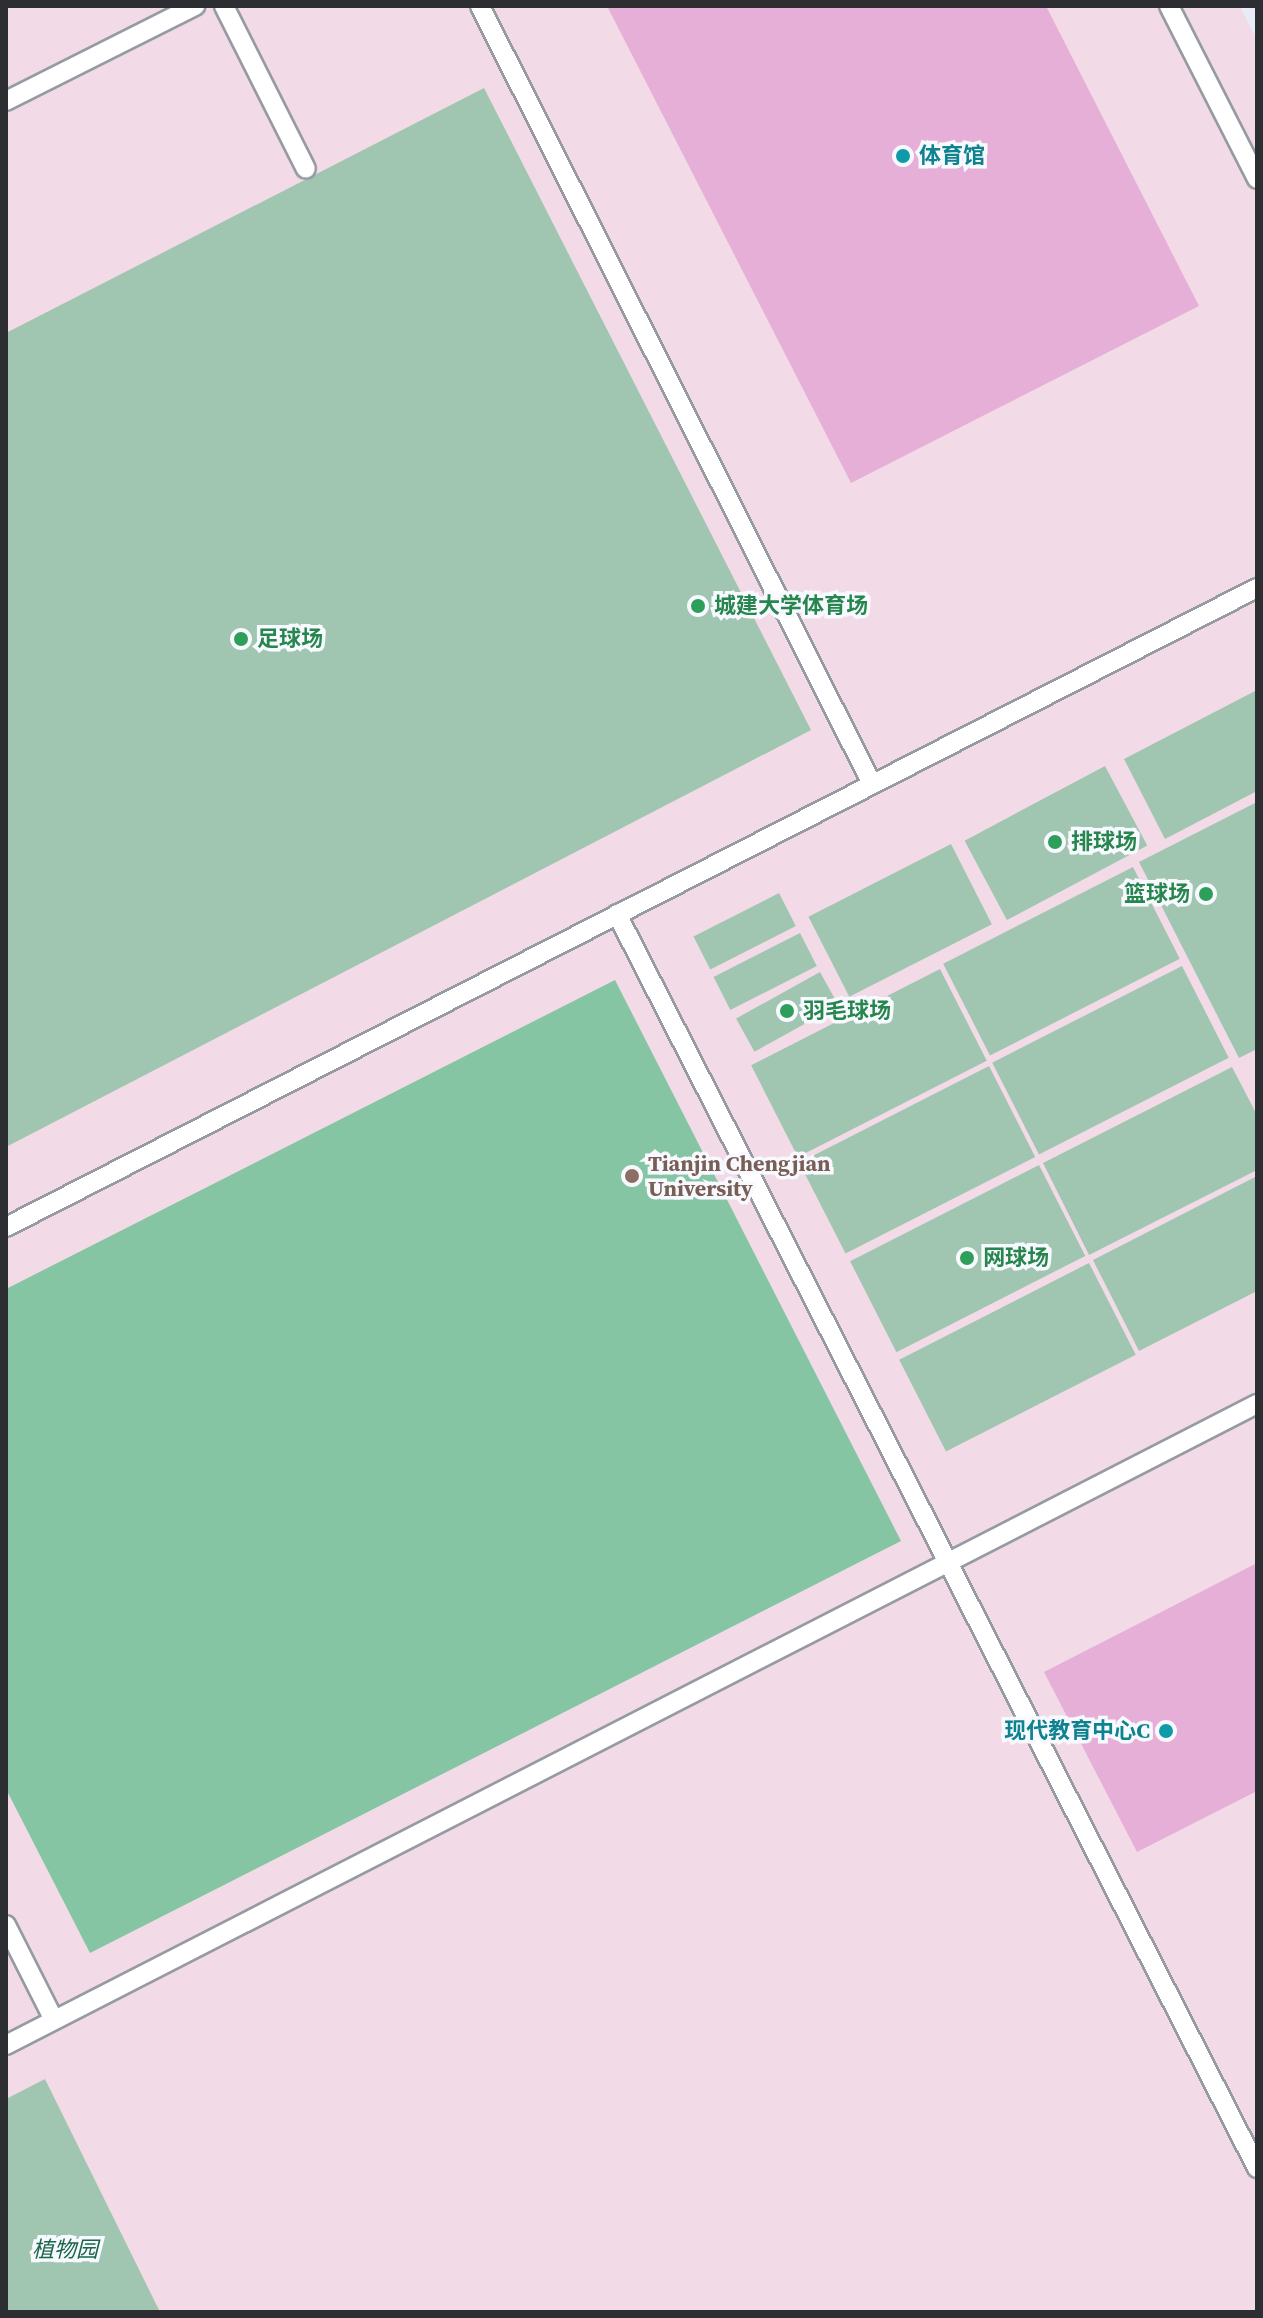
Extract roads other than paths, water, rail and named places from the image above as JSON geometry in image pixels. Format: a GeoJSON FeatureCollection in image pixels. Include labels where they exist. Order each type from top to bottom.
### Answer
{"type":"FeatureCollection","features":[{"type":"Feature","properties":{"kind":"lane"},"geometry":{"type":"LineString","coordinates":[[6,101],[195,6]]}},
{"type":"Feature","properties":{"kind":"lane"},"geometry":{"type":"LineString","coordinates":[[224,6],[306,169]]}},
{"type":"Feature","properties":{"kind":"lane"},"geometry":{"type":"LineString","coordinates":[[480,6],[872,784]]}},
{"type":"Feature","properties":{"kind":"lane"},"geometry":{"type":"LineString","coordinates":[[1169,6],[1257,179]]}},
{"type":"Feature","properties":{"kind":"lane"},"geometry":{"type":"LineString","coordinates":[[6,1227],[1257,588]]}},
{"type":"Feature","properties":{"kind":"lane"},"geometry":{"type":"LineString","coordinates":[[617,914],[1257,2168]]}},
{"type":"Feature","properties":{"kind":"lane"},"geometry":{"type":"LineString","coordinates":[[6,2045],[1257,1404]]}},
{"type":"Feature","properties":{"kind":"lane"},"geometry":{"type":"LineString","coordinates":[[6,1925],[54,2020]]}},
{"type":"Feature","properties":{"kind":"place","name":"体育馆"},"geometry":{"type":"Point","coordinates":[903,156]}},
{"type":"Feature","properties":{"kind":"place","name":"城建大学体育场"},"geometry":{"type":"Point","coordinates":[698,606]}},
{"type":"Feature","properties":{"kind":"place","name":"足球场"},"geometry":{"type":"Point","coordinates":[241,639]}},
{"type":"Feature","properties":{"kind":"place","name":"排球场"},"geometry":{"type":"Point","coordinates":[1055,842]}},
{"type":"Feature","properties":{"kind":"place","name":"篮球场"},"geometry":{"type":"Point","coordinates":[1206,894]}},
{"type":"Feature","properties":{"kind":"place","name":"羽毛球场"},"geometry":{"type":"Point","coordinates":[787,1011]}},
{"type":"Feature","properties":{"kind":"place","name":"Tianjin Chengjian University"},"geometry":{"type":"Point","coordinates":[632,1176]}},
{"type":"Feature","properties":{"kind":"place","name":"网球场"},"geometry":{"type":"Point","coordinates":[967,1258]}},
{"type":"Feature","properties":{"kind":"place","name":"现代教育中心C"},"geometry":{"type":"Point","coordinates":[1166,1731]}},
{"type":"Feature","properties":{"kind":"park label","name":"植物园"},"geometry":{"type":"Point","coordinates":[65,2250]}}]}
